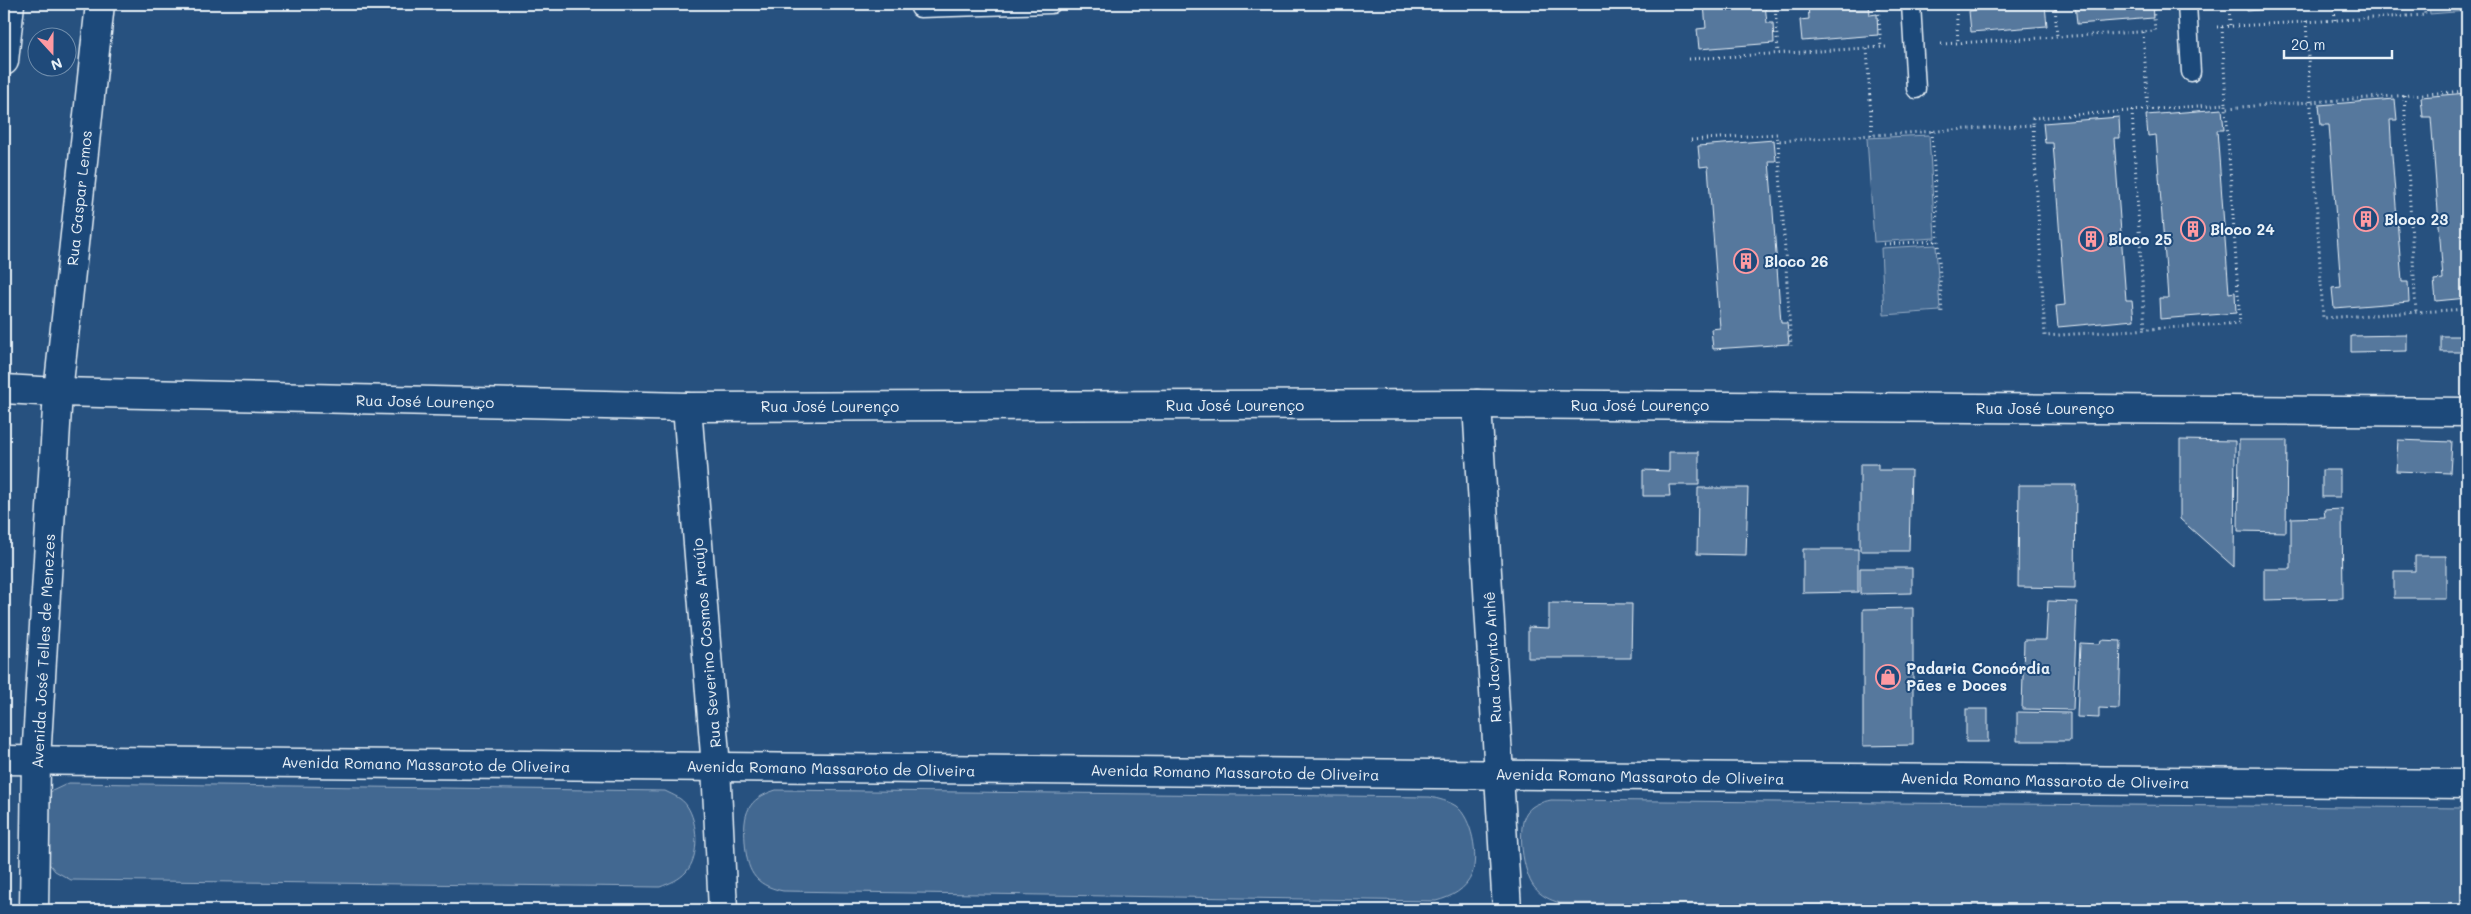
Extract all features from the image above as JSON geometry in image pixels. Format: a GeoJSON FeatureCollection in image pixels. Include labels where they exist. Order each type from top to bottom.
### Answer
{"type":"FeatureCollection","features":[{"type":"Feature","properties":{"kind":"street"},"geometry":{"type":"LineString","coordinates":[[4,62],[10,4]]}},
{"type":"Feature","properties":{"kind":"street","name":"Rua Gaspar Lemos"},"geometry":{"type":"LineString","coordinates":[[58,392],[100,4]]}},
{"type":"Feature","properties":{"kind":"street","name":"Rua José Lourenço"},"geometry":{"type":"LineString","coordinates":[[4,389],[58,392],[687,407],[1477,404],[2467,412]]}},
{"type":"Feature","properties":{"kind":"street","name":"Avenida José Telles de Menezes"},"geometry":{"type":"LineString","coordinates":[[34,910],[36,760],[58,392]]}},
{"type":"Feature","properties":{"kind":"street","name":"Rua Jacynto Anhê"},"geometry":{"type":"LineString","coordinates":[[1477,404],[1507,910]]}},
{"type":"Feature","properties":{"kind":"street","name":"Rua Severino Cosmos Araújo"},"geometry":{"type":"LineString","coordinates":[[687,407],[716,767],[723,910]]}},
{"type":"Feature","properties":{"kind":"street","name":"Avenida Romano Massaroto de Oliveira"},"geometry":{"type":"LineString","coordinates":[[4,760],[2467,784]]}},
{"type":"Feature","properties":{"kind":"lane"},"geometry":{"type":"LineString","coordinates":[[920,8],[1051,4]]}},
{"type":"Feature","properties":{"kind":"lane"},"geometry":{"type":"LineString","coordinates":[[1911,4],[1916,89]]}},
{"type":"Feature","properties":{"kind":"lane"},"geometry":{"type":"LineString","coordinates":[[2188,4],[2191,72]]}},
{"type":"Feature","properties":{"kind":"path"},"geometry":{"type":"LineString","coordinates":[[1775,4],[1778,54]]}},
{"type":"Feature","properties":{"kind":"path"},"geometry":{"type":"LineString","coordinates":[[1689,59],[1880,48],[1878,4]]}},
{"type":"Feature","properties":{"kind":"path"},"geometry":{"type":"LineString","coordinates":[[1956,4],[1958,43],[2425,15],[2424,4]]}},
{"type":"Feature","properties":{"kind":"path"},"geometry":{"type":"LineString","coordinates":[[2055,4],[2057,37]]}},
{"type":"Feature","properties":{"kind":"path"},"geometry":{"type":"LineString","coordinates":[[2153,4],[2155,31]]}},
{"type":"Feature","properties":{"kind":"path"},"geometry":{"type":"LineString","coordinates":[[2229,4],[2230,26]]}},
{"type":"Feature","properties":{"kind":"path"},"geometry":{"type":"LineString","coordinates":[[2334,4],[2334,20]]}},
{"type":"Feature","properties":{"kind":"path"},"geometry":{"type":"LineString","coordinates":[[2306,22],[2323,318],[2467,309]]}},
{"type":"Feature","properties":{"kind":"path"},"geometry":{"type":"LineString","coordinates":[[2222,27],[2226,106],[2240,324],[2045,336],[2033,118],[2148,110],[2226,106],[2310,102],[2467,91]]}},
{"type":"Feature","properties":{"kind":"path"},"geometry":{"type":"LineString","coordinates":[[2143,32],[2148,110]]}},
{"type":"Feature","properties":{"kind":"path"},"geometry":{"type":"LineString","coordinates":[[1867,48],[1872,135]]}},
{"type":"Feature","properties":{"kind":"path"},"geometry":{"type":"LineString","coordinates":[[2404,95],[2416,312]]}},
{"type":"Feature","properties":{"kind":"path"},"geometry":{"type":"LineString","coordinates":[[2132,111],[2145,330]]}},
{"type":"Feature","properties":{"kind":"path"},"geometry":{"type":"LineString","coordinates":[[1778,141],[2033,125]]}},
{"type":"Feature","properties":{"kind":"path"},"geometry":{"type":"LineString","coordinates":[[1932,131],[1942,314]]}},
{"type":"Feature","properties":{"kind":"path"},"geometry":{"type":"LineString","coordinates":[[1691,140],[1777,134],[1791,346]]}},
{"type":"Feature","properties":{"kind":"path"},"geometry":{"type":"LineString","coordinates":[[1884,244],[1938,241]]}},
{"type":"Feature","properties":{"kind":"shaded area"},"geometry":{"type":"Polygon","coordinates":[[[2429,4],[2467,4],[2467,11],[2430,14],[2429,4]]]}},
{"type":"Feature","properties":{"kind":"shaded area"},"geometry":{"type":"Polygon","coordinates":[[[1929,135],[1935,238],[1874,242],[1867,138],[1929,135]]]}},
{"type":"Feature","properties":{"kind":"shaded area"},"geometry":{"type":"Polygon","coordinates":[[[1936,245],[1940,311],[1884,315],[1881,248],[1936,245]]]}},
{"type":"Feature","properties":{"kind":"shaded area"},"geometry":{"type":"Polygon","coordinates":[[[69,783],[665,791],[683,801],[687,806],[691,813],[696,839],[691,866],[683,875],[671,883],[660,887],[71,880],[55,871],[47,861],[42,806],[50,792],[69,783]]]}},
{"type":"Feature","properties":{"kind":"shaded area"},"geometry":{"type":"Polygon","coordinates":[[[776,790],[1430,797],[1450,803],[1462,812],[1473,838],[1475,857],[1472,874],[1462,889],[1436,901],[783,891],[765,885],[754,875],[748,861],[745,842],[745,823],[749,808],[759,798],[776,790]]]}},
{"type":"Feature","properties":{"kind":"shaded area"},"geometry":{"type":"Polygon","coordinates":[[[1551,800],[2467,808],[2467,909],[1560,903],[1546,897],[1534,887],[1524,861],[1521,839],[1524,819],[1529,809],[1551,800]]]}},
{"type":"Feature","properties":{"kind":"building"},"geometry":{"type":"Polygon","coordinates":[[[1704,4],[1765,4],[1767,23],[1773,23],[1774,43],[1699,49],[1697,29],[1706,28],[1704,4]]]}},
{"type":"Feature","properties":{"kind":"building"},"geometry":{"type":"Polygon","coordinates":[[[1808,4],[1869,4],[1870,15],[1877,14],[1878,35],[1802,41],[1800,20],[1809,19],[1808,4]]]}},
{"type":"Feature","properties":{"kind":"building"},"geometry":{"type":"Polygon","coordinates":[[[1978,4],[2045,5],[2047,26],[1971,32],[1969,11],[1978,10],[1978,4]]]}},
{"type":"Feature","properties":{"kind":"building"},"geometry":{"type":"Polygon","coordinates":[[[2075,4],[2152,4],[2153,18],[2077,24],[2075,4]]]}},
{"type":"Feature","properties":{"kind":"building"},"geometry":{"type":"Polygon","coordinates":[[[2246,4],[2323,4],[2323,5],[2247,11],[2246,4]]]}},
{"type":"Feature","properties":{"kind":"building"},"geometry":{"type":"Polygon","coordinates":[[[2467,93],[2467,298],[2436,301],[2434,280],[2443,279],[2431,117],[2423,117],[2421,97],[2467,93]]]}},
{"type":"Feature","properties":{"kind":"building","name":"Bloco 23"},"geometry":{"type":"Polygon","coordinates":[[[2395,99],[2397,120],[2390,120],[2392,155],[2402,282],[2408,282],[2409,302],[2334,308],[2332,288],[2341,287],[2329,125],[2321,125],[2319,105],[2395,99]]]}},
{"type":"Feature","properties":{"kind":"building","name":"Bloco 24"},"geometry":{"type":"Polygon","coordinates":[[[2222,109],[2224,130],[2217,130],[2229,293],[2235,292],[2236,313],[2160,319],[2159,298],[2168,298],[2156,135],[2148,136],[2146,115],[2222,109]]]}},
{"type":"Feature","properties":{"kind":"building","name":"Bloco 25"},"geometry":{"type":"Polygon","coordinates":[[[2119,117],[2120,138],[2114,138],[2126,300],[2132,300],[2134,320],[2058,327],[2056,306],[2065,305],[2053,143],[2045,143],[2043,123],[2119,117]]]}},
{"type":"Feature","properties":{"kind":"building","name":"Bloco 26"},"geometry":{"type":"Polygon","coordinates":[[[1774,140],[1776,161],[1769,161],[1781,323],[1787,323],[1789,344],[1713,349],[1711,329],[1720,328],[1708,166],[1700,167],[1698,146],[1774,140]]]}},
{"type":"Feature","properties":{"kind":"building"},"geometry":{"type":"Polygon","coordinates":[[[2407,335],[2407,351],[2351,352],[2351,336],[2407,335]]]}},
{"type":"Feature","properties":{"kind":"building"},"geometry":{"type":"Polygon","coordinates":[[[2441,336],[2467,336],[2467,352],[2441,352],[2441,336]]]}},
{"type":"Feature","properties":{"kind":"building"},"geometry":{"type":"Polygon","coordinates":[[[2180,440],[2235,441],[2234,567],[2180,519],[2180,440]]]}},
{"type":"Feature","properties":{"kind":"building"},"geometry":{"type":"Polygon","coordinates":[[[2239,440],[2287,440],[2286,532],[2238,531],[2239,440]]]}},
{"type":"Feature","properties":{"kind":"building"},"geometry":{"type":"Polygon","coordinates":[[[2398,440],[2452,442],[2450,473],[2396,471],[2398,440]]]}},
{"type":"Feature","properties":{"kind":"building"},"geometry":{"type":"Polygon","coordinates":[[[1669,452],[1699,452],[1699,485],[1669,485],[1670,496],[1643,496],[1643,470],[1669,471],[1669,452]]]}},
{"type":"Feature","properties":{"kind":"building"},"geometry":{"type":"Polygon","coordinates":[[[1860,464],[1878,464],[1878,470],[1911,470],[1909,551],[1860,551],[1860,464]]]}},
{"type":"Feature","properties":{"kind":"building"},"geometry":{"type":"Polygon","coordinates":[[[2322,470],[2340,470],[2340,497],[2322,497],[2322,470]]]}},
{"type":"Feature","properties":{"kind":"building"},"geometry":{"type":"Polygon","coordinates":[[[2019,485],[2076,485],[2075,588],[2018,587],[2019,485]]]}},
{"type":"Feature","properties":{"kind":"building"},"geometry":{"type":"Polygon","coordinates":[[[1698,488],[1748,488],[1746,555],[1697,554],[1698,488]]]}},
{"type":"Feature","properties":{"kind":"building"},"geometry":{"type":"Polygon","coordinates":[[[2342,509],[2343,598],[2264,600],[2264,569],[2291,569],[2291,518],[2325,517],[2324,510],[2342,509]]]}},
{"type":"Feature","properties":{"kind":"building"},"geometry":{"type":"Polygon","coordinates":[[[1803,549],[1858,549],[1858,592],[1803,593],[1803,549]]]}},
{"type":"Feature","properties":{"kind":"building"},"geometry":{"type":"Polygon","coordinates":[[[2415,556],[2446,556],[2446,598],[2394,598],[2394,571],[2415,571],[2415,556]]]}},
{"type":"Feature","properties":{"kind":"building"},"geometry":{"type":"Polygon","coordinates":[[[1860,568],[1912,568],[1912,593],[1860,594],[1860,568]]]}},
{"type":"Feature","properties":{"kind":"building"},"geometry":{"type":"Polygon","coordinates":[[[2048,601],[2077,602],[2073,710],[2022,709],[2024,640],[2046,640],[2048,601]]]}},
{"type":"Feature","properties":{"kind":"building"},"geometry":{"type":"Polygon","coordinates":[[[1549,603],[1632,604],[1631,658],[1528,658],[1528,627],[1549,628],[1549,603]]]}},
{"type":"Feature","properties":{"kind":"building","name":"Padaria Concórdia Pães e Doces"},"geometry":{"type":"Polygon","coordinates":[[[1913,608],[1913,745],[1863,746],[1863,609],[1913,608]]]}},
{"type":"Feature","properties":{"kind":"building"},"geometry":{"type":"Polygon","coordinates":[[[2101,640],[2121,641],[2119,709],[2099,708],[2099,718],[2077,717],[2080,643],[2100,644],[2101,640]]]}},
{"type":"Feature","properties":{"kind":"building"},"geometry":{"type":"Polygon","coordinates":[[[1966,709],[1988,709],[1988,742],[1966,742],[1966,709]]]}},
{"type":"Feature","properties":{"kind":"building"},"geometry":{"type":"Polygon","coordinates":[[[2017,712],[2070,713],[2070,741],[2017,741],[2017,712]]]}},
{"type":"Feature","properties":{"kind":"place","name":"Bloco 23"},"geometry":{"type":"Point","coordinates":[2366,219]}},
{"type":"Feature","properties":{"kind":"place","name":"Bloco 24"},"geometry":{"type":"Point","coordinates":[2193,229]}},
{"type":"Feature","properties":{"kind":"place","name":"Bloco 25"},"geometry":{"type":"Point","coordinates":[2091,239]}},
{"type":"Feature","properties":{"kind":"place","name":"Bloco 26"},"geometry":{"type":"Point","coordinates":[1746,261]}},
{"type":"Feature","properties":{"kind":"place","name":"Padaria Concórdia Pães e Doces"},"geometry":{"type":"Point","coordinates":[1888,677]}}]}
